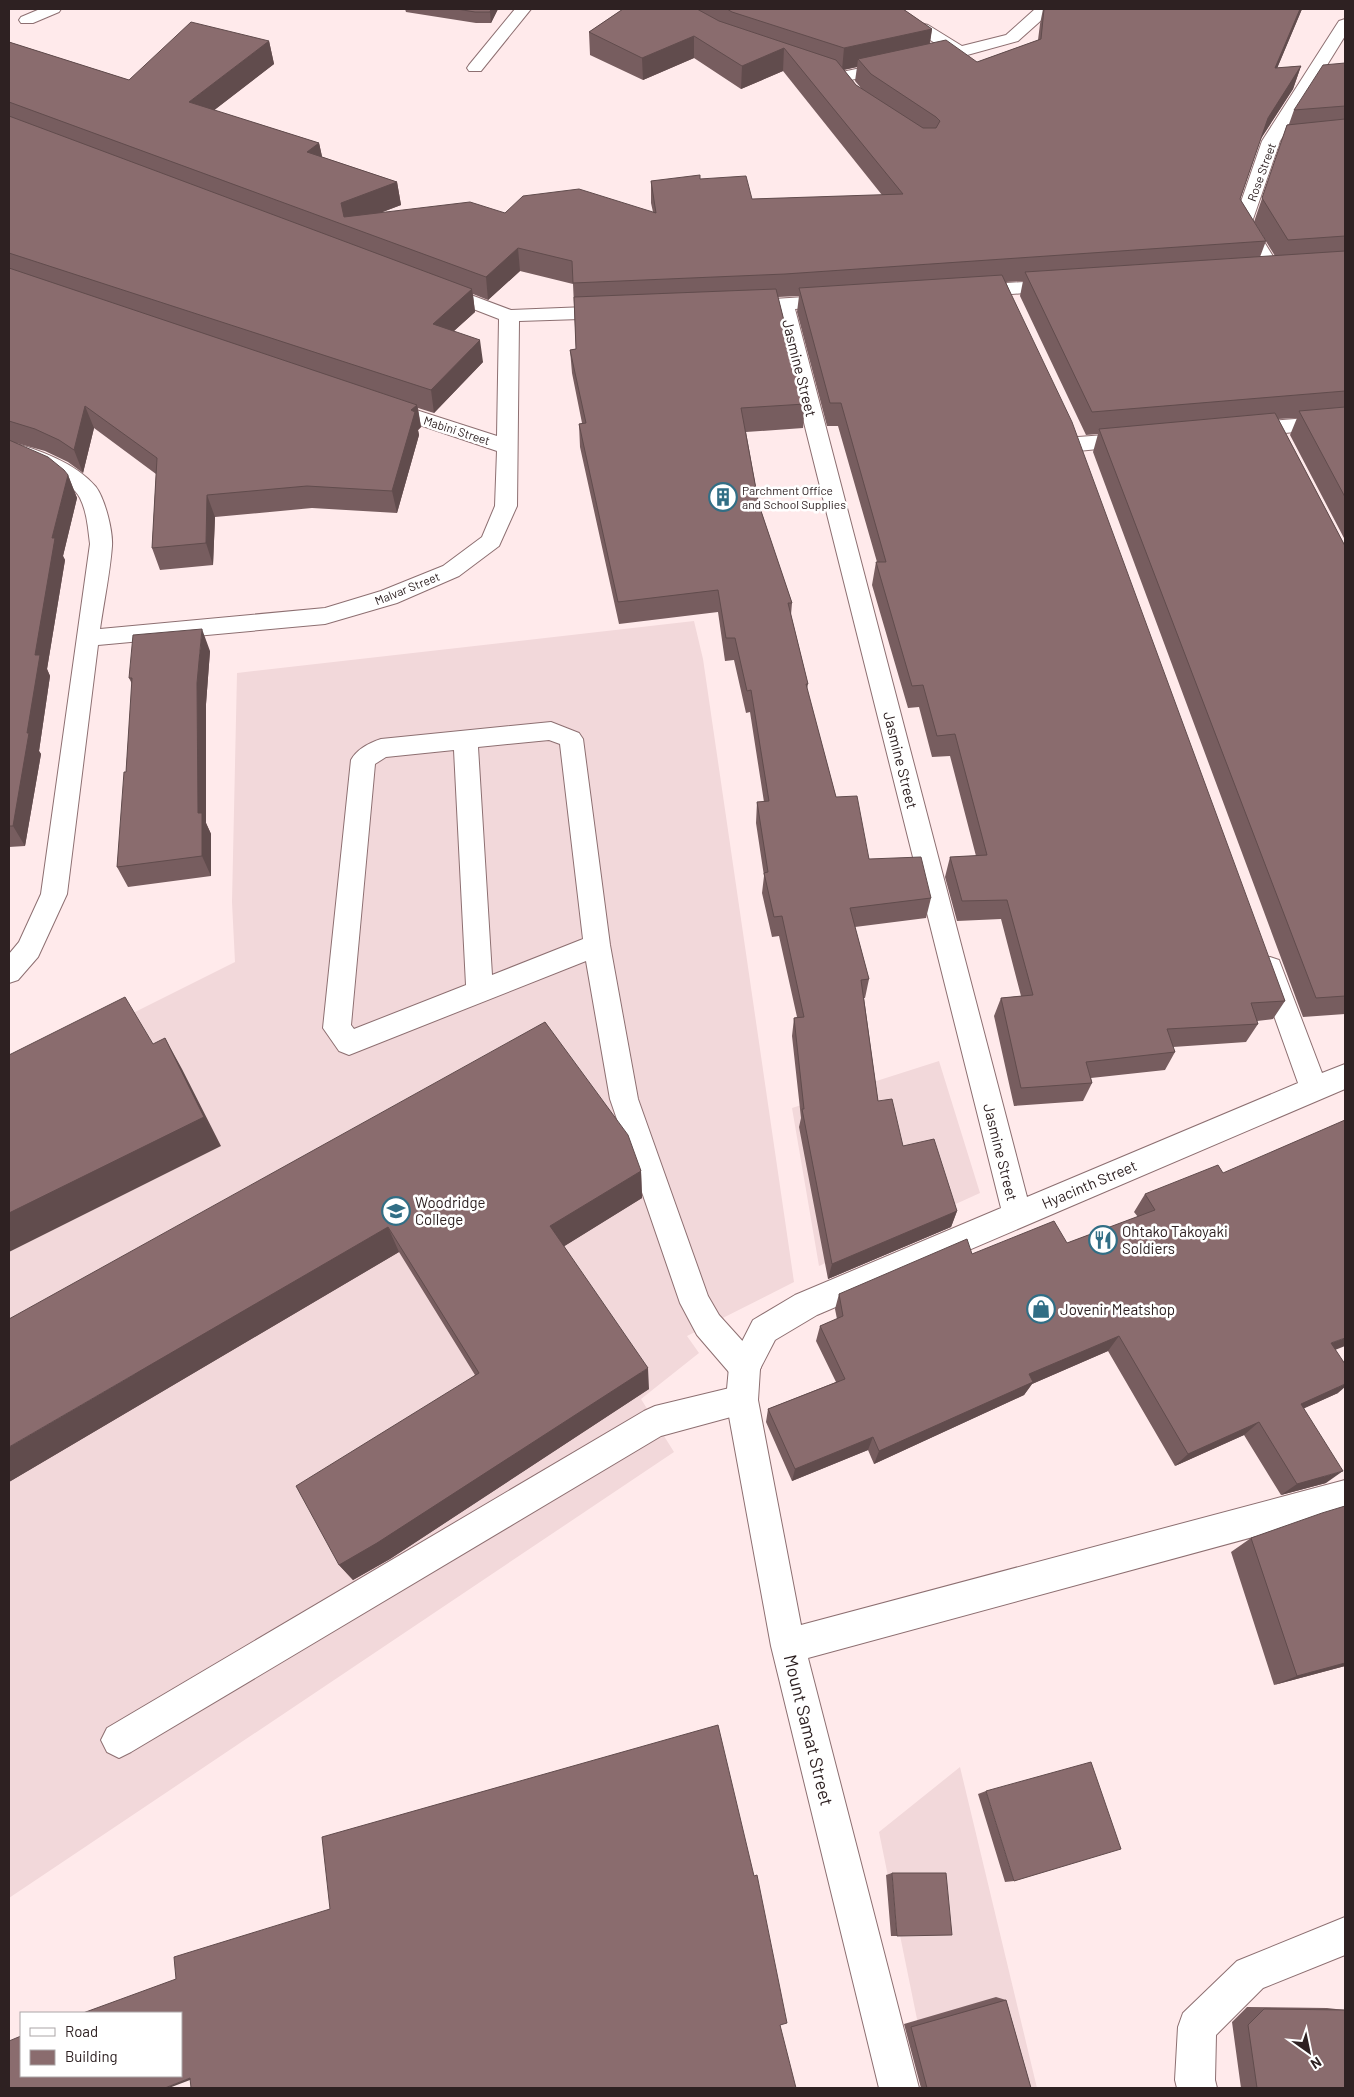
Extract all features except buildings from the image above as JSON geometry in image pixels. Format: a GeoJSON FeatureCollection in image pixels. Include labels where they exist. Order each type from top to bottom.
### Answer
{"type":"FeatureCollection","features":[{"type":"Feature","properties":{"kind":"street"},"geometry":{"type":"LineString","coordinates":[[27,20],[53,9]]}},
{"type":"Feature","properties":{"kind":"street"},"geometry":{"type":"LineString","coordinates":[[474,68],[524,9]]}},
{"type":"Feature","properties":{"kind":"street"},"geometry":{"type":"LineString","coordinates":[[849,9],[922,28],[960,52]]}},
{"type":"Feature","properties":{"kind":"street"},"geometry":{"type":"LineString","coordinates":[[797,62],[846,83],[1012,38],[1040,12],[1055,9]]}},
{"type":"Feature","properties":{"kind":"street","name":"Rose Street"},"geometry":{"type":"LineString","coordinates":[[1253,273],[1282,271],[1243,222],[1271,141],[1345,24]]}},
{"type":"Feature","properties":{"kind":"street"},"geometry":{"type":"LineString","coordinates":[[1271,141],[1290,140]]}},
{"type":"Feature","properties":{"kind":"street"},"geometry":{"type":"LineString","coordinates":[[426,284],[509,316],[627,311]]}},
{"type":"Feature","properties":{"kind":"street"},"geometry":{"type":"LineString","coordinates":[[957,293],[1009,298],[1075,284]]}},
{"type":"Feature","properties":{"kind":"street"},"geometry":{"type":"LineString","coordinates":[[725,308],[851,300]]}},
{"type":"Feature","properties":{"kind":"street","name":"Jasmine Street"},"geometry":{"type":"LineString","coordinates":[[784,305],[1017,1215]]}},
{"type":"Feature","properties":{"kind":"street","name":"Malvar Street"},"geometry":{"type":"LineString","coordinates":[[87,638],[325,616],[389,598],[451,571],[491,541],[506,506],[509,316]]}},
{"type":"Feature","properties":{"kind":"street","name":"Mabini Street"},"geometry":{"type":"LineString","coordinates":[[366,400],[507,447]]}},
{"type":"Feature","properties":{"kind":"street"},"geometry":{"type":"LineString","coordinates":[[1225,431],[1279,436],[1345,421]]}},
{"type":"Feature","properties":{"kind":"street"},"geometry":{"type":"LineString","coordinates":[[1077,445],[1146,438]]}},
{"type":"Feature","properties":{"kind":"street"},"geometry":{"type":"LineString","coordinates":[[9,449],[43,461],[69,476],[88,492],[98,516],[101,544],[54,894],[29,948],[9,972]]}},
{"type":"Feature","properties":{"kind":"street"},"geometry":{"type":"LineString","coordinates":[[119,1740],[655,1422],[744,1383],[708,1325],[692,1294],[624,1099],[597,945],[571,739],[551,730],[381,748],[363,760],[337,1028],[349,1043],[597,945]]}},
{"type":"Feature","properties":{"kind":"street"},"geometry":{"type":"LineString","coordinates":[[465,739],[480,992]]}},
{"type":"Feature","properties":{"kind":"street"},"geometry":{"type":"LineString","coordinates":[[1263,949],[1314,1089]]}},
{"type":"Feature","properties":{"kind":"street","name":"Hyacinth Street"},"geometry":{"type":"LineString","coordinates":[[744,1383],[764,1330],[806,1305],[1345,1076]]}},
{"type":"Feature","properties":{"kind":"street","name":"Mount Samat Street"},"geometry":{"type":"LineString","coordinates":[[744,1383],[788,1646],[899,2088]]}},
{"type":"Feature","properties":{"kind":"street"},"geometry":{"type":"LineString","coordinates":[[788,1646],[1345,1496]]}},
{"type":"Feature","properties":{"kind":"street"},"geometry":{"type":"LineString","coordinates":[[1197,2088],[1195,2080],[1197,2026],[1250,1974],[1345,1936]]}},
{"type":"Feature","properties":{"kind":"shaded area","name":"Woodridge College"},"geometry":{"type":"Polygon","coordinates":[[[694,621],[703,659],[794,1282],[687,1336],[699,1353],[641,1399],[674,1452],[9,1898],[9,1075],[235,962],[232,902],[237,673],[694,621]]]}},
{"type":"Feature","properties":{"kind":"shaded area"},"geometry":{"type":"Polygon","coordinates":[[[939,1061],[980,1193],[819,1266],[792,1108],[939,1061]]]}},
{"type":"Feature","properties":{"kind":"shaded area"},"geometry":{"type":"Polygon","coordinates":[[[960,1767],[1037,2088],[931,2088],[879,1832],[960,1767]]]}},
{"type":"Feature","properties":{"kind":"place","name":"Parchment Office and School Supplies"},"geometry":{"type":"Point","coordinates":[723,497]}},
{"type":"Feature","properties":{"kind":"place","name":"Woodridge College"},"geometry":{"type":"Point","coordinates":[396,1211]}},
{"type":"Feature","properties":{"kind":"place","name":"Ohtako Takoyaki Soldiers"},"geometry":{"type":"Point","coordinates":[1103,1240]}},
{"type":"Feature","properties":{"kind":"place","name":"Jovenir Meatshop"},"geometry":{"type":"Point","coordinates":[1041,1309]}}]}
